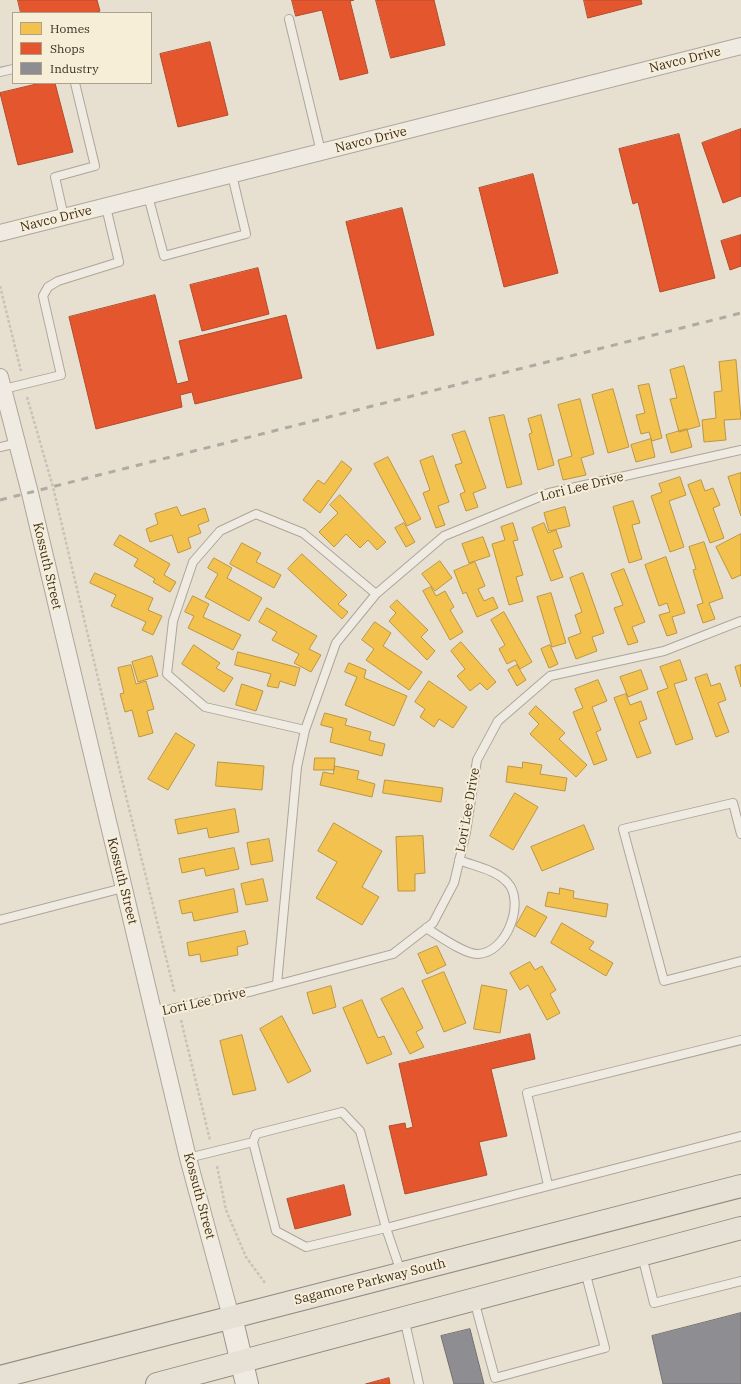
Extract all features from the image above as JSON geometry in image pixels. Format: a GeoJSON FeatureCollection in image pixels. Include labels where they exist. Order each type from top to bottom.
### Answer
{"type":"FeatureCollection","features":[{"type":"Feature","properties":{"kind":"main road","name":"Sagamore Parkway South"},"geometry":{"type":"LineString","coordinates":[[0,1377],[741,1186]]}},
{"type":"Feature","properties":{"kind":"main road"},"geometry":{"type":"LineString","coordinates":[[157,1384],[741,1228]]}},
{"type":"Feature","properties":{"kind":"street","name":"Navco Drive"},"geometry":{"type":"LineString","coordinates":[[0,234],[741,46]]}},
{"type":"Feature","properties":{"kind":"street","name":"Kossuth Street"},"geometry":{"type":"LineString","coordinates":[[2,383],[18,443],[188,1158],[231,1317],[247,1384]]}},
{"type":"Feature","properties":{"kind":"lane"},"geometry":{"type":"LineString","coordinates":[[289,19],[321,152]]}},
{"type":"Feature","properties":{"kind":"lane"},"geometry":{"type":"LineString","coordinates":[[0,72],[12,69]]}},
{"type":"Feature","properties":{"kind":"lane"},"geometry":{"type":"LineString","coordinates":[[64,217],[55,177],[95,166],[75,84]]}},
{"type":"Feature","properties":{"kind":"lane"},"geometry":{"type":"LineString","coordinates":[[148,196],[164,256],[246,234],[232,175]]}},
{"type":"Feature","properties":{"kind":"lane"},"geometry":{"type":"LineString","coordinates":[[2,383],[24,385],[61,375],[44,296],[48,287],[58,281],[119,262],[106,207]]}},
{"type":"Feature","properties":{"kind":"lane"},"geometry":{"type":"LineString","coordinates":[[0,447],[18,443]]}},
{"type":"Feature","properties":{"kind":"lane","name":"Lori Lee Drive"},"geometry":{"type":"LineString","coordinates":[[277,984],[297,767],[306,730],[336,643],[376,594],[444,536],[549,493],[741,450]]}},
{"type":"Feature","properties":{"kind":"lane"},"geometry":{"type":"LineString","coordinates":[[306,730],[205,707],[167,674],[173,621],[193,562],[220,531],[256,514],[304,533],[376,594]]}},
{"type":"Feature","properties":{"kind":"lane","name":"Lori Lee Drive"},"geometry":{"type":"LineString","coordinates":[[154,1013],[277,984],[392,954],[433,923],[454,883],[477,760],[498,721],[550,676],[664,651],[741,621]]}},
{"type":"Feature","properties":{"kind":"lane"},"geometry":{"type":"LineString","coordinates":[[741,834],[737,802],[623,829],[664,981],[741,961]]}},
{"type":"Feature","properties":{"kind":"lane"},"geometry":{"type":"LineString","coordinates":[[426,928],[464,949],[477,954],[493,950],[506,938],[513,913],[514,893],[507,882],[495,873],[459,860]]}},
{"type":"Feature","properties":{"kind":"lane"},"geometry":{"type":"LineString","coordinates":[[0,920],[123,888]]}},
{"type":"Feature","properties":{"kind":"lane"},"geometry":{"type":"LineString","coordinates":[[548,1185],[527,1093],[741,1040]]}},
{"type":"Feature","properties":{"kind":"lane"},"geometry":{"type":"LineString","coordinates":[[402,1274],[386,1228],[360,1131],[342,1112],[256,1134],[253,1142],[276,1231],[306,1247],[386,1228],[741,1136]]}},
{"type":"Feature","properties":{"kind":"lane"},"geometry":{"type":"LineString","coordinates":[[188,1158],[253,1142]]}},
{"type":"Feature","properties":{"kind":"lane"},"geometry":{"type":"LineString","coordinates":[[641,1255],[654,1303],[741,1281]]}},
{"type":"Feature","properties":{"kind":"lane"},"geometry":{"type":"LineString","coordinates":[[474,1299],[495,1378],[605,1348],[584,1270]]}},
{"type":"Feature","properties":{"kind":"lane"},"geometry":{"type":"LineString","coordinates":[[404,1318],[419,1384]]}},
{"type":"Feature","properties":{"kind":"path"},"geometry":{"type":"LineString","coordinates":[[0,286],[24,385],[53,487],[174,993]]}},
{"type":"Feature","properties":{"kind":"building: Homes"},"geometry":{"type":"Polygon","coordinates":[[[736,360],[741,419],[724,420],[726,440],[704,442],[702,420],[716,418],[714,392],[722,391],[719,362],[736,360]]]}},
{"type":"Feature","properties":{"kind":"building: Homes"},"geometry":{"type":"Polygon","coordinates":[[[684,366],[700,426],[679,432],[670,399],[677,398],[670,370],[684,366]]]}},
{"type":"Feature","properties":{"kind":"building: Homes"},"geometry":{"type":"Polygon","coordinates":[[[649,384],[662,438],[652,441],[649,432],[641,434],[636,415],[645,413],[638,386],[649,384]]]}},
{"type":"Feature","properties":{"kind":"building: Homes"},"geometry":{"type":"Polygon","coordinates":[[[613,389],[629,447],[608,453],[592,395],[613,389]]]}},
{"type":"Feature","properties":{"kind":"building: Homes"},"geometry":{"type":"Polygon","coordinates":[[[580,399],[594,454],[581,458],[586,475],[563,480],[558,460],[572,456],[558,405],[580,399]]]}},
{"type":"Feature","properties":{"kind":"building: Homes"},"geometry":{"type":"Polygon","coordinates":[[[504,415],[522,484],[507,488],[489,418],[504,415]]]}},
{"type":"Feature","properties":{"kind":"building: Homes"},"geometry":{"type":"Polygon","coordinates":[[[541,415],[554,465],[538,470],[529,434],[532,433],[528,419],[541,415]]]}},
{"type":"Feature","properties":{"kind":"building: Homes"},"geometry":{"type":"Polygon","coordinates":[[[687,429],[692,447],[671,453],[666,435],[687,429]]]}},
{"type":"Feature","properties":{"kind":"building: Homes"},"geometry":{"type":"Polygon","coordinates":[[[465,431],[486,488],[473,493],[478,507],[466,511],[460,494],[465,492],[455,465],[462,463],[452,435],[465,431]]]}},
{"type":"Feature","properties":{"kind":"building: Homes"},"geometry":{"type":"Polygon","coordinates":[[[651,439],[655,457],[636,462],[631,445],[651,439]]]}},
{"type":"Feature","properties":{"kind":"building: Homes"},"geometry":{"type":"Polygon","coordinates":[[[433,456],[449,502],[438,506],[445,525],[436,528],[423,493],[430,490],[420,461],[433,456]]]}},
{"type":"Feature","properties":{"kind":"building: Homes"},"geometry":{"type":"Polygon","coordinates":[[[388,457],[421,519],[407,526],[374,464],[388,457]]]}},
{"type":"Feature","properties":{"kind":"building: Homes"},"geometry":{"type":"Polygon","coordinates":[[[342,461],[352,469],[320,513],[303,500],[318,480],[324,484],[342,461]]]}},
{"type":"Feature","properties":{"kind":"building: Homes"},"geometry":{"type":"Polygon","coordinates":[[[741,473],[741,516],[728,477],[741,473]]]}},
{"type":"Feature","properties":{"kind":"building: Homes"},"geometry":{"type":"Polygon","coordinates":[[[680,477],[686,495],[669,501],[684,547],[670,552],[651,496],[662,492],[659,484],[680,477]]]}},
{"type":"Feature","properties":{"kind":"building: Homes"},"geometry":{"type":"Polygon","coordinates":[[[701,480],[705,491],[713,488],[720,505],[713,508],[724,538],[710,543],[688,485],[701,480]]]}},
{"type":"Feature","properties":{"kind":"building: Homes"},"geometry":{"type":"Polygon","coordinates":[[[340,495],[386,542],[377,550],[368,540],[360,548],[346,534],[334,547],[319,532],[338,513],[330,505],[340,495]]]}},
{"type":"Feature","properties":{"kind":"building: Homes"},"geometry":{"type":"Polygon","coordinates":[[[633,501],[640,523],[632,525],[642,559],[629,563],[613,507],[633,501]]]}},
{"type":"Feature","properties":{"kind":"building: Homes"},"geometry":{"type":"Polygon","coordinates":[[[177,507],[181,516],[205,508],[209,521],[198,525],[201,533],[188,538],[191,548],[178,553],[172,535],[150,542],[146,529],[158,524],[155,514],[177,507]]]}},
{"type":"Feature","properties":{"kind":"building: Homes"},"geometry":{"type":"Polygon","coordinates":[[[565,507],[570,526],[549,531],[544,513],[565,507]]]}},
{"type":"Feature","properties":{"kind":"building: Homes"},"geometry":{"type":"Polygon","coordinates":[[[404,523],[415,542],[406,547],[395,528],[404,523]]]}},
{"type":"Feature","properties":{"kind":"building: Homes"},"geometry":{"type":"Polygon","coordinates":[[[513,523],[518,540],[513,541],[523,575],[516,577],[523,601],[509,605],[492,544],[505,540],[501,527],[513,523]]]}},
{"type":"Feature","properties":{"kind":"building: Homes"},"geometry":{"type":"Polygon","coordinates":[[[544,523],[548,533],[556,530],[562,547],[553,550],[563,577],[551,581],[532,528],[544,523]]]}},
{"type":"Feature","properties":{"kind":"building: Homes"},"geometry":{"type":"Polygon","coordinates":[[[741,534],[741,575],[732,579],[716,547],[741,534]]]}},
{"type":"Feature","properties":{"kind":"building: Homes"},"geometry":{"type":"Polygon","coordinates":[[[120,535],[170,564],[164,575],[176,582],[170,592],[153,582],[155,579],[134,566],[138,559],[114,545],[120,535]]]}},
{"type":"Feature","properties":{"kind":"building: Homes"},"geometry":{"type":"Polygon","coordinates":[[[483,537],[490,556],[469,563],[462,544],[483,537]]]}},
{"type":"Feature","properties":{"kind":"building: Homes"},"geometry":{"type":"Polygon","coordinates":[[[704,542],[723,598],[709,603],[715,619],[703,623],[697,605],[703,603],[693,570],[696,569],[689,547],[704,542]]]}},
{"type":"Feature","properties":{"kind":"building: Homes"},"geometry":{"type":"Polygon","coordinates":[[[242,543],[261,553],[256,562],[281,575],[274,588],[230,564],[242,543]]]}},
{"type":"Feature","properties":{"kind":"building: Homes"},"geometry":{"type":"Polygon","coordinates":[[[302,554],[347,595],[338,604],[348,612],[342,619],[288,569],[302,554]]]}},
{"type":"Feature","properties":{"kind":"building: Homes"},"geometry":{"type":"Polygon","coordinates":[[[666,557],[685,613],[672,617],[677,633],[667,636],[659,615],[670,612],[667,603],[659,606],[645,565],[666,557]]]}},
{"type":"Feature","properties":{"kind":"building: Homes"},"geometry":{"type":"Polygon","coordinates":[[[214,558],[232,568],[227,578],[262,598],[249,621],[205,597],[218,574],[208,568],[214,558]]]}},
{"type":"Feature","properties":{"kind":"building: Homes"},"geometry":{"type":"Polygon","coordinates":[[[440,561],[452,578],[435,591],[422,574],[440,561]]]}},
{"type":"Feature","properties":{"kind":"building: Homes"},"geometry":{"type":"Polygon","coordinates":[[[475,562],[485,586],[478,589],[484,601],[493,597],[498,608],[477,617],[466,592],[463,594],[454,571],[475,562]]]}},
{"type":"Feature","properties":{"kind":"building: Homes"},"geometry":{"type":"Polygon","coordinates":[[[624,569],[645,622],[632,627],[638,642],[628,645],[614,608],[623,605],[611,574],[624,569]]]}},
{"type":"Feature","properties":{"kind":"building: Homes"},"geometry":{"type":"Polygon","coordinates":[[[95,573],[153,598],[148,610],[162,616],[153,635],[142,630],[146,622],[111,606],[116,595],[90,583],[95,573]]]}},
{"type":"Feature","properties":{"kind":"building: Homes"},"geometry":{"type":"Polygon","coordinates":[[[583,573],[604,633],[592,637],[597,651],[576,659],[568,638],[581,633],[575,615],[582,612],[570,578],[583,573]]]}},
{"type":"Feature","properties":{"kind":"building: Homes"},"geometry":{"type":"Polygon","coordinates":[[[431,587],[436,596],[445,591],[454,607],[450,610],[463,632],[450,640],[423,591],[431,587]]]}},
{"type":"Feature","properties":{"kind":"building: Homes"},"geometry":{"type":"Polygon","coordinates":[[[551,593],[566,643],[552,647],[537,597],[551,593]]]}},
{"type":"Feature","properties":{"kind":"building: Homes"},"geometry":{"type":"Polygon","coordinates":[[[193,596],[209,604],[203,617],[241,635],[233,650],[188,628],[194,616],[185,612],[193,596]]]}},
{"type":"Feature","properties":{"kind":"building: Homes"},"geometry":{"type":"Polygon","coordinates":[[[397,600],[428,630],[421,637],[435,651],[427,660],[389,621],[396,613],[390,607],[397,600]]]}},
{"type":"Feature","properties":{"kind":"building: Homes"},"geometry":{"type":"Polygon","coordinates":[[[267,608],[317,636],[309,649],[321,655],[311,672],[294,663],[299,654],[272,640],[277,632],[259,622],[267,608]]]}},
{"type":"Feature","properties":{"kind":"building: Homes"},"geometry":{"type":"Polygon","coordinates":[[[504,612],[532,662],[520,669],[515,660],[507,664],[499,649],[505,645],[491,620],[504,612]]]}},
{"type":"Feature","properties":{"kind":"building: Homes"},"geometry":{"type":"Polygon","coordinates":[[[375,622],[391,633],[383,646],[422,672],[409,690],[366,660],[374,649],[362,640],[375,622]]]}},
{"type":"Feature","properties":{"kind":"building: Homes"},"geometry":{"type":"Polygon","coordinates":[[[461,642],[496,682],[487,690],[480,683],[470,691],[457,676],[465,669],[451,651],[461,642]]]}},
{"type":"Feature","properties":{"kind":"building: Homes"},"geometry":{"type":"Polygon","coordinates":[[[194,645],[220,663],[216,668],[233,678],[224,692],[182,664],[194,645]]]}},
{"type":"Feature","properties":{"kind":"building: Homes"},"geometry":{"type":"Polygon","coordinates":[[[550,645],[558,664],[549,668],[541,649],[550,645]]]}},
{"type":"Feature","properties":{"kind":"building: Homes"},"geometry":{"type":"Polygon","coordinates":[[[238,652],[300,668],[295,686],[280,681],[278,688],[267,686],[271,674],[235,665],[238,652]]]}},
{"type":"Feature","properties":{"kind":"building: Homes"},"geometry":{"type":"Polygon","coordinates":[[[152,656],[158,676],[138,682],[132,662],[152,656]]]}},
{"type":"Feature","properties":{"kind":"building: Homes"},"geometry":{"type":"Polygon","coordinates":[[[680,660],[687,680],[674,684],[693,739],[676,745],[657,692],[668,688],[660,667],[680,660]]]}},
{"type":"Feature","properties":{"kind":"building: Homes"},"geometry":{"type":"Polygon","coordinates":[[[349,663],[366,670],[364,678],[407,696],[394,726],[345,705],[357,677],[345,672],[349,663]]]}},
{"type":"Feature","properties":{"kind":"building: Homes"},"geometry":{"type":"Polygon","coordinates":[[[131,665],[136,684],[146,681],[154,709],[147,711],[153,733],[139,737],[132,710],[125,712],[120,694],[124,693],[118,668],[131,665]]]}},
{"type":"Feature","properties":{"kind":"building: Homes"},"geometry":{"type":"Polygon","coordinates":[[[517,665],[526,680],[517,686],[508,670],[517,665]]]}},
{"type":"Feature","properties":{"kind":"building: Homes"},"geometry":{"type":"Polygon","coordinates":[[[741,665],[741,687],[735,667],[741,665]]]}},
{"type":"Feature","properties":{"kind":"building: Homes"},"geometry":{"type":"Polygon","coordinates":[[[641,670],[648,689],[628,697],[620,677],[641,670]]]}},
{"type":"Feature","properties":{"kind":"building: Homes"},"geometry":{"type":"Polygon","coordinates":[[[707,674],[711,686],[720,683],[726,700],[718,703],[729,732],[716,737],[695,678],[707,674]]]}},
{"type":"Feature","properties":{"kind":"building: Homes"},"geometry":{"type":"Polygon","coordinates":[[[598,680],[607,701],[592,707],[601,730],[596,732],[607,760],[594,765],[573,712],[583,708],[575,689],[598,680]]]}},
{"type":"Feature","properties":{"kind":"building: Homes"},"geometry":{"type":"Polygon","coordinates":[[[429,681],[467,707],[453,728],[439,719],[434,727],[420,717],[425,709],[415,702],[429,681]]]}},
{"type":"Feature","properties":{"kind":"building: Homes"},"geometry":{"type":"Polygon","coordinates":[[[242,684],[263,691],[256,711],[236,705],[242,684]]]}},
{"type":"Feature","properties":{"kind":"building: Homes"},"geometry":{"type":"Polygon","coordinates":[[[626,694],[630,705],[641,701],[647,719],[639,722],[651,753],[637,758],[614,698],[626,694]]]}},
{"type":"Feature","properties":{"kind":"building: Homes"},"geometry":{"type":"Polygon","coordinates":[[[536,706],[565,733],[559,739],[587,765],[576,777],[530,734],[539,724],[529,714],[536,706]]]}},
{"type":"Feature","properties":{"kind":"building: Homes"},"geometry":{"type":"Polygon","coordinates":[[[325,713],[347,719],[345,725],[371,732],[369,740],[385,744],[382,756],[330,742],[333,728],[321,725],[325,713]]]}},
{"type":"Feature","properties":{"kind":"building: Homes"},"geometry":{"type":"Polygon","coordinates":[[[176,733],[195,745],[168,790],[148,779],[176,733]]]}},
{"type":"Feature","properties":{"kind":"building: Homes"},"geometry":{"type":"Polygon","coordinates":[[[315,758],[335,758],[334,770],[314,770],[315,758]]]}},
{"type":"Feature","properties":{"kind":"building: Homes"},"geometry":{"type":"Polygon","coordinates":[[[218,762],[264,766],[262,790],[216,786],[218,762]]]}},
{"type":"Feature","properties":{"kind":"building: Homes"},"geometry":{"type":"Polygon","coordinates":[[[523,762],[542,765],[540,774],[567,778],[565,791],[506,782],[508,766],[522,768],[523,762]]]}},
{"type":"Feature","properties":{"kind":"building: Homes"},"geometry":{"type":"Polygon","coordinates":[[[335,766],[359,771],[357,779],[375,784],[372,797],[320,785],[323,772],[333,774],[335,766]]]}},
{"type":"Feature","properties":{"kind":"building: Homes"},"geometry":{"type":"Polygon","coordinates":[[[385,780],[443,788],[441,802],[383,793],[385,780]]]}},
{"type":"Feature","properties":{"kind":"building: Homes"},"geometry":{"type":"Polygon","coordinates":[[[515,793],[538,807],[513,850],[490,836],[515,793]]]}},
{"type":"Feature","properties":{"kind":"building: Homes"},"geometry":{"type":"Polygon","coordinates":[[[235,809],[239,832],[209,838],[207,828],[178,834],[175,820],[235,809]]]}},
{"type":"Feature","properties":{"kind":"building: Homes"},"geometry":{"type":"Polygon","coordinates":[[[334,823],[382,851],[362,887],[379,897],[362,925],[316,898],[337,862],[318,851],[334,823]]]}},
{"type":"Feature","properties":{"kind":"building: Homes"},"geometry":{"type":"Polygon","coordinates":[[[584,825],[594,849],[542,871],[531,847],[584,825]]]}},
{"type":"Feature","properties":{"kind":"building: Homes"},"geometry":{"type":"Polygon","coordinates":[[[423,836],[425,873],[415,874],[415,891],[398,891],[396,837],[423,836]]]}},
{"type":"Feature","properties":{"kind":"building: Homes"},"geometry":{"type":"Polygon","coordinates":[[[269,839],[273,861],[251,865],[247,843],[269,839]]]}},
{"type":"Feature","properties":{"kind":"building: Homes"},"geometry":{"type":"Polygon","coordinates":[[[234,848],[239,869],[206,876],[204,868],[182,873],[179,859],[234,848]]]}},
{"type":"Feature","properties":{"kind":"building: Homes"},"geometry":{"type":"Polygon","coordinates":[[[263,879],[268,901],[246,905],[241,884],[263,879]]]}},
{"type":"Feature","properties":{"kind":"building: Homes"},"geometry":{"type":"Polygon","coordinates":[[[560,888],[574,891],[573,898],[608,904],[606,917],[545,906],[548,892],[559,894],[560,888]]]}},
{"type":"Feature","properties":{"kind":"building: Homes"},"geometry":{"type":"Polygon","coordinates":[[[234,889],[238,912],[194,921],[192,912],[182,914],[179,901],[234,889]]]}},
{"type":"Feature","properties":{"kind":"building: Homes"},"geometry":{"type":"Polygon","coordinates":[[[527,906],[547,917],[535,937],[516,926],[527,906]]]}},
{"type":"Feature","properties":{"kind":"building: Homes"},"geometry":{"type":"Polygon","coordinates":[[[562,923],[594,942],[589,949],[613,963],[606,976],[551,943],[562,923]]]}},
{"type":"Feature","properties":{"kind":"building: Homes"},"geometry":{"type":"Polygon","coordinates":[[[245,931],[248,944],[237,947],[238,955],[201,962],[200,954],[189,956],[187,943],[245,931]]]}},
{"type":"Feature","properties":{"kind":"building: Homes"},"geometry":{"type":"Polygon","coordinates":[[[437,946],[446,965],[427,974],[418,954],[437,946]]]}},
{"type":"Feature","properties":{"kind":"building: Homes"},"geometry":{"type":"Polygon","coordinates":[[[530,962],[535,970],[542,966],[556,990],[550,994],[560,1013],[547,1020],[528,985],[520,990],[510,973],[530,962]]]}},
{"type":"Feature","properties":{"kind":"building: Homes"},"geometry":{"type":"Polygon","coordinates":[[[444,972],[466,1023],[444,1032],[422,981],[444,972]]]}},
{"type":"Feature","properties":{"kind":"building: Homes"},"geometry":{"type":"Polygon","coordinates":[[[482,985],[507,990],[500,1033],[474,1029],[482,985]]]}},
{"type":"Feature","properties":{"kind":"building: Homes"},"geometry":{"type":"Polygon","coordinates":[[[331,986],[336,1007],[313,1014],[307,993],[331,986]]]}},
{"type":"Feature","properties":{"kind":"building: Homes"},"geometry":{"type":"Polygon","coordinates":[[[403,988],[423,1028],[416,1032],[424,1047],[410,1054],[381,999],[403,988]]]}},
{"type":"Feature","properties":{"kind":"building: Homes"},"geometry":{"type":"Polygon","coordinates":[[[362,1000],[378,1038],[384,1036],[392,1054],[367,1064],[343,1008],[362,1000]]]}},
{"type":"Feature","properties":{"kind":"building: Homes"},"geometry":{"type":"Polygon","coordinates":[[[282,1016],[311,1071],[288,1083],[260,1029],[282,1016]]]}},
{"type":"Feature","properties":{"kind":"building: Homes"},"geometry":{"type":"Polygon","coordinates":[[[242,1035],[256,1090],[233,1095],[220,1041],[242,1035]]]}},
{"type":"Feature","properties":{"kind":"building: Shops"},"geometry":{"type":"Polygon","coordinates":[[[18,0],[97,0],[100,11],[97,12],[21,12],[18,0]]]}},
{"type":"Feature","properties":{"kind":"building: Shops"},"geometry":{"type":"Polygon","coordinates":[[[292,0],[354,0],[350,1],[368,73],[340,80],[322,10],[296,16],[292,0]]]}},
{"type":"Feature","properties":{"kind":"building: Shops"},"geometry":{"type":"Polygon","coordinates":[[[376,0],[434,0],[445,45],[391,58],[376,0]]]}},
{"type":"Feature","properties":{"kind":"building: Shops"},"geometry":{"type":"Polygon","coordinates":[[[584,0],[641,0],[642,4],[588,18],[584,0]]]}},
{"type":"Feature","properties":{"kind":"building: Shops"},"geometry":{"type":"Polygon","coordinates":[[[210,42],[228,115],[178,127],[160,54],[210,42]]]}},
{"type":"Feature","properties":{"kind":"building: Shops"},"geometry":{"type":"Polygon","coordinates":[[[37,84],[55,84],[73,152],[18,165],[0,93],[37,84]]]}},
{"type":"Feature","properties":{"kind":"building: Shops"},"geometry":{"type":"Polygon","coordinates":[[[741,129],[741,196],[723,203],[702,143],[741,129]]]}},
{"type":"Feature","properties":{"kind":"building: Shops"},"geometry":{"type":"Polygon","coordinates":[[[679,134],[715,278],[660,292],[638,202],[633,204],[619,149],[679,134]]]}},
{"type":"Feature","properties":{"kind":"building: Shops"},"geometry":{"type":"Polygon","coordinates":[[[533,174],[558,273],[504,287],[479,188],[533,174]]]}},
{"type":"Feature","properties":{"kind":"building: Shops"},"geometry":{"type":"Polygon","coordinates":[[[402,208],[434,335],[377,349],[346,222],[402,208]]]}},
{"type":"Feature","properties":{"kind":"building: Shops"},"geometry":{"type":"Polygon","coordinates":[[[741,235],[741,266],[730,270],[721,241],[741,235]]]}},
{"type":"Feature","properties":{"kind":"building: Shops"},"geometry":{"type":"Polygon","coordinates":[[[258,268],[269,314],[202,331],[190,285],[258,268]]]}},
{"type":"Feature","properties":{"kind":"building: Shops"},"geometry":{"type":"Polygon","coordinates":[[[155,295],[177,384],[189,381],[179,341],[286,315],[302,378],[195,404],[192,392],[180,395],[182,407],[96,429],[69,317],[155,295]]]}},
{"type":"Feature","properties":{"kind":"building: Shops"},"geometry":{"type":"Polygon","coordinates":[[[530,1034],[535,1059],[491,1069],[507,1136],[479,1142],[487,1175],[405,1194],[389,1126],[405,1123],[406,1129],[413,1127],[399,1064],[530,1034]]]}},
{"type":"Feature","properties":{"kind":"building: Shops"},"geometry":{"type":"Polygon","coordinates":[[[344,1185],[351,1215],[295,1229],[287,1199],[344,1185]]]}},
{"type":"Feature","properties":{"kind":"building: Shops"},"geometry":{"type":"Polygon","coordinates":[[[389,1378],[390,1384],[366,1384],[389,1378]]]}},
{"type":"Feature","properties":{"kind":"building: Industry"},"geometry":{"type":"Polygon","coordinates":[[[741,1313],[741,1384],[663,1384],[652,1336],[741,1313]]]}},
{"type":"Feature","properties":{"kind":"building: Industry"},"geometry":{"type":"Polygon","coordinates":[[[470,1329],[484,1384],[454,1384],[441,1336],[470,1329]]]}},
{"type":"Feature","properties":{"kind":"railway"},"geometry":{"type":"LineString","coordinates":[[0,500],[741,313]]}}]}
